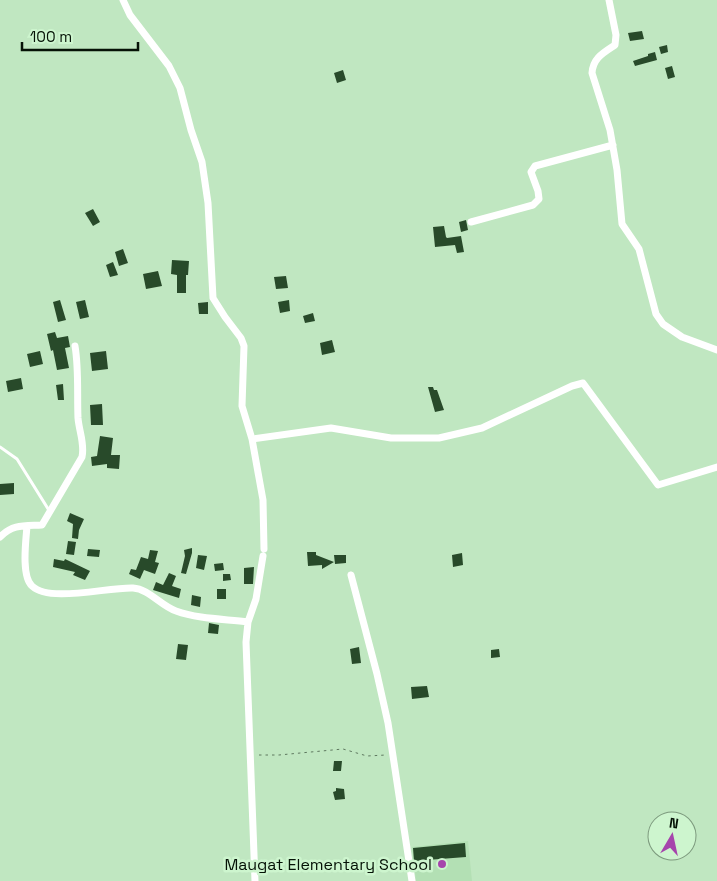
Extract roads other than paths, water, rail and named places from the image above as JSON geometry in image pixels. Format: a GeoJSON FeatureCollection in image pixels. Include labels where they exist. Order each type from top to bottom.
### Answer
{"type":"FeatureCollection","features":[{"type":"Feature","properties":{"kind":"street"},"geometry":{"type":"LineString","coordinates":[[123,0],[130,15],[169,66],[180,88],[202,162],[208,203],[213,298],[241,338],[244,346],[242,406],[252,439],[263,500],[264,552],[256,599],[248,622],[246,642],[255,881]]}},
{"type":"Feature","properties":{"kind":"street"},"geometry":{"type":"LineString","coordinates":[[608,0],[616,35],[615,45],[596,59],[592,65],[592,73],[594,85],[606,114],[613,145],[622,224],[639,249],[656,314],[663,324],[682,337],[717,350]]}},
{"type":"Feature","properties":{"kind":"street"},"geometry":{"type":"LineString","coordinates":[[471,222],[533,205],[539,199],[531,172],[535,166],[613,145]]}},
{"type":"Feature","properties":{"kind":"street"},"geometry":{"type":"LineString","coordinates":[[0,537],[13,527],[42,525],[75,471],[83,453],[78,419],[78,366],[75,346]]}},
{"type":"Feature","properties":{"kind":"street"},"geometry":{"type":"LineString","coordinates":[[252,439],[330,428],[391,438],[439,438],[482,428],[572,386],[583,383],[658,485],[717,467]]}},
{"type":"Feature","properties":{"kind":"street"},"geometry":{"type":"LineString","coordinates":[[27,526],[25,554],[27,576],[30,584],[36,589],[53,594],[61,594],[136,588],[146,592],[157,601],[176,611],[194,616],[248,622]]}},
{"type":"Feature","properties":{"kind":"street"},"geometry":{"type":"LineString","coordinates":[[350,575],[377,674],[393,754],[412,881]]}},
{"type":"Feature","properties":{"kind":"lane"},"geometry":{"type":"LineString","coordinates":[[0,447],[17,459],[50,512]]}},
{"type":"Feature","properties":{"kind":"place","name":"Maugat Elementary School"},"geometry":{"type":"Point","coordinates":[442,864]}}]}
